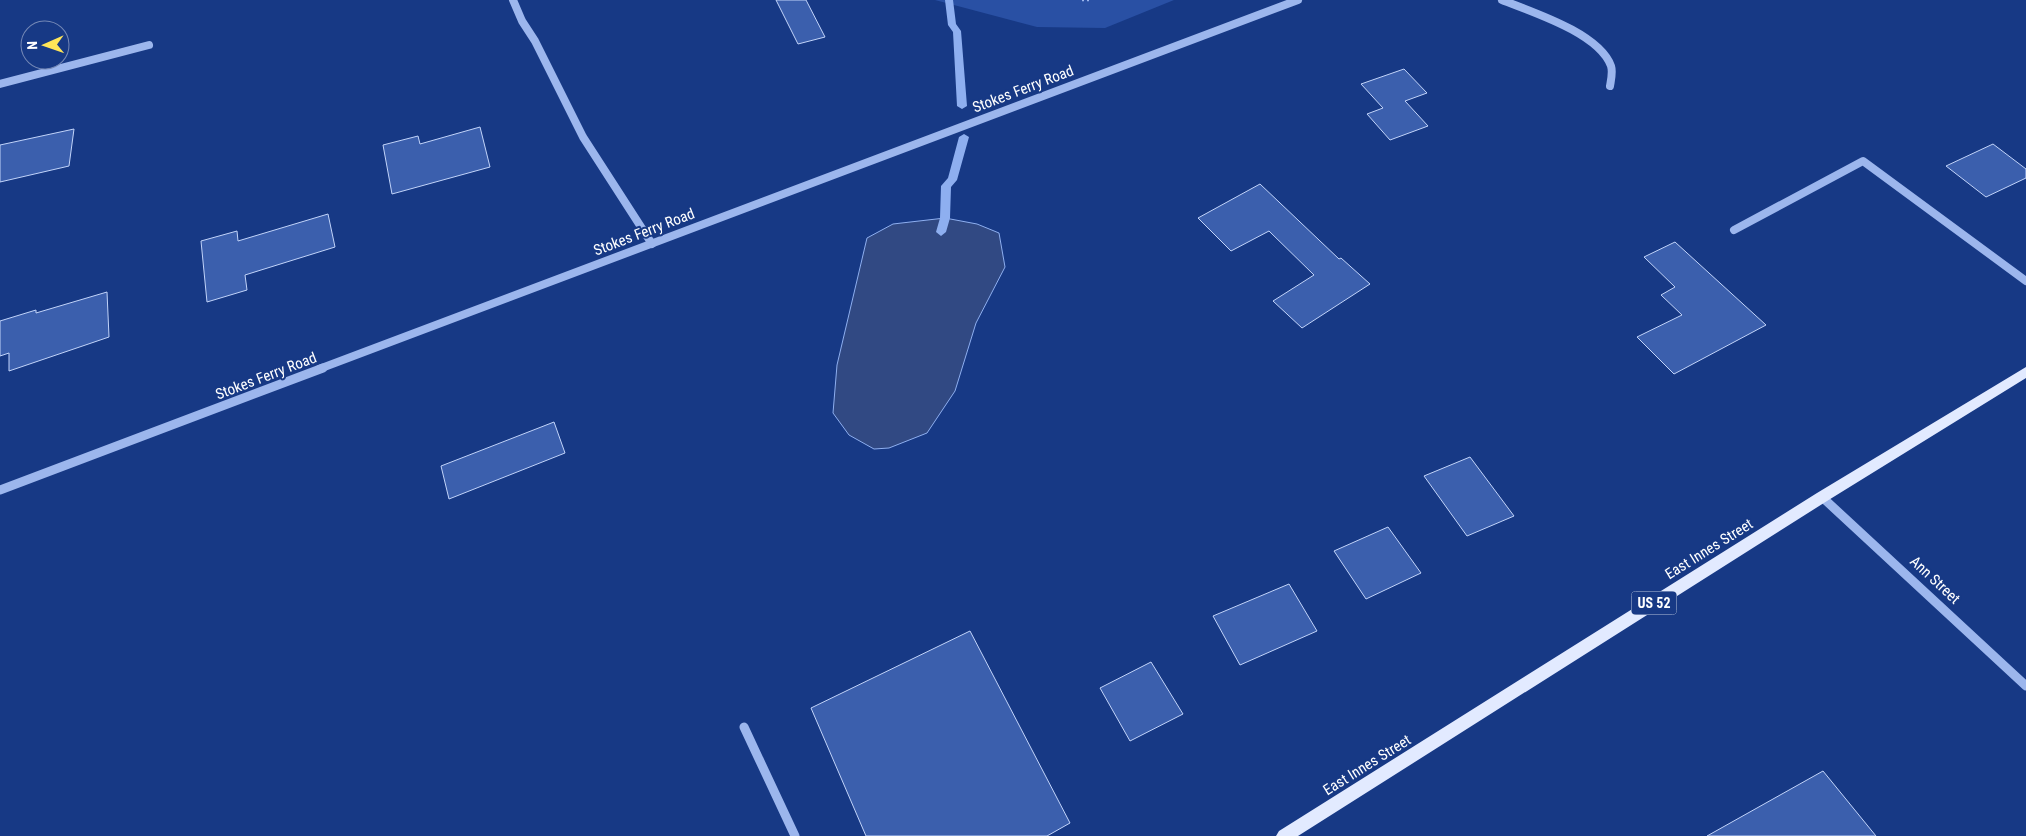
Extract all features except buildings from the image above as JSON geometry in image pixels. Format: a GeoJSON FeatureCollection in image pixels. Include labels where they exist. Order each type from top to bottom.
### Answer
{"type":"FeatureCollection","features":[{"type":"Feature","properties":{"kind":"main road","name":"East Innes Street"},"geometry":{"type":"LineString","coordinates":[[1284,836],[1822,497],[2026,372]]}},
{"type":"Feature","properties":{"kind":"street"},"geometry":{"type":"LineString","coordinates":[[513,0],[522,21],[535,41],[583,137],[652,244]]}},
{"type":"Feature","properties":{"kind":"street","name":"Stokes Ferry Road"},"geometry":{"type":"LineString","coordinates":[[0,490],[1298,0]]}},
{"type":"Feature","properties":{"kind":"street"},"geometry":{"type":"LineString","coordinates":[[1502,0],[1558,23],[1582,36],[1602,53],[1611,68],[1610,86]]}},
{"type":"Feature","properties":{"kind":"street"},"geometry":{"type":"LineString","coordinates":[[0,84],[149,45]]}},
{"type":"Feature","properties":{"kind":"street"},"geometry":{"type":"LineString","coordinates":[[1734,230],[1864,161],[2026,281]]}},
{"type":"Feature","properties":{"kind":"street","name":"Ann Street"},"geometry":{"type":"LineString","coordinates":[[1822,497],[2026,686]]}},
{"type":"Feature","properties":{"kind":"street"},"geometry":{"type":"LineString","coordinates":[[744,727],[795,836]]}},
{"type":"Feature","properties":{"kind":"path"},"geometry":{"type":"LineString","coordinates":[[1082,0],[1089,0]]}},
{"type":"Feature","properties":{"kind":"shaded area"},"geometry":{"type":"Polygon","coordinates":[[[935,0],[1174,0],[1105,28],[1037,27],[935,0]]]}},
{"type":"Feature","properties":{"kind":"shaded area"},"geometry":{"type":"Polygon","coordinates":[[[945,218],[977,224],[999,233],[1005,267],[976,323],[955,391],[927,433],[889,448],[874,449],[849,435],[833,413],[837,365],[867,238],[893,224],[945,218]]]}},
{"type":"Feature","properties":{"kind":"waterway"},"geometry":{"type":"LineString","coordinates":[[949,0],[952,25],[957,31],[962,106]]}},
{"type":"Feature","properties":{"kind":"waterway"},"geometry":{"type":"LineString","coordinates":[[941,232],[945,218],[946,186],[952,180],[964,137]]}}]}
